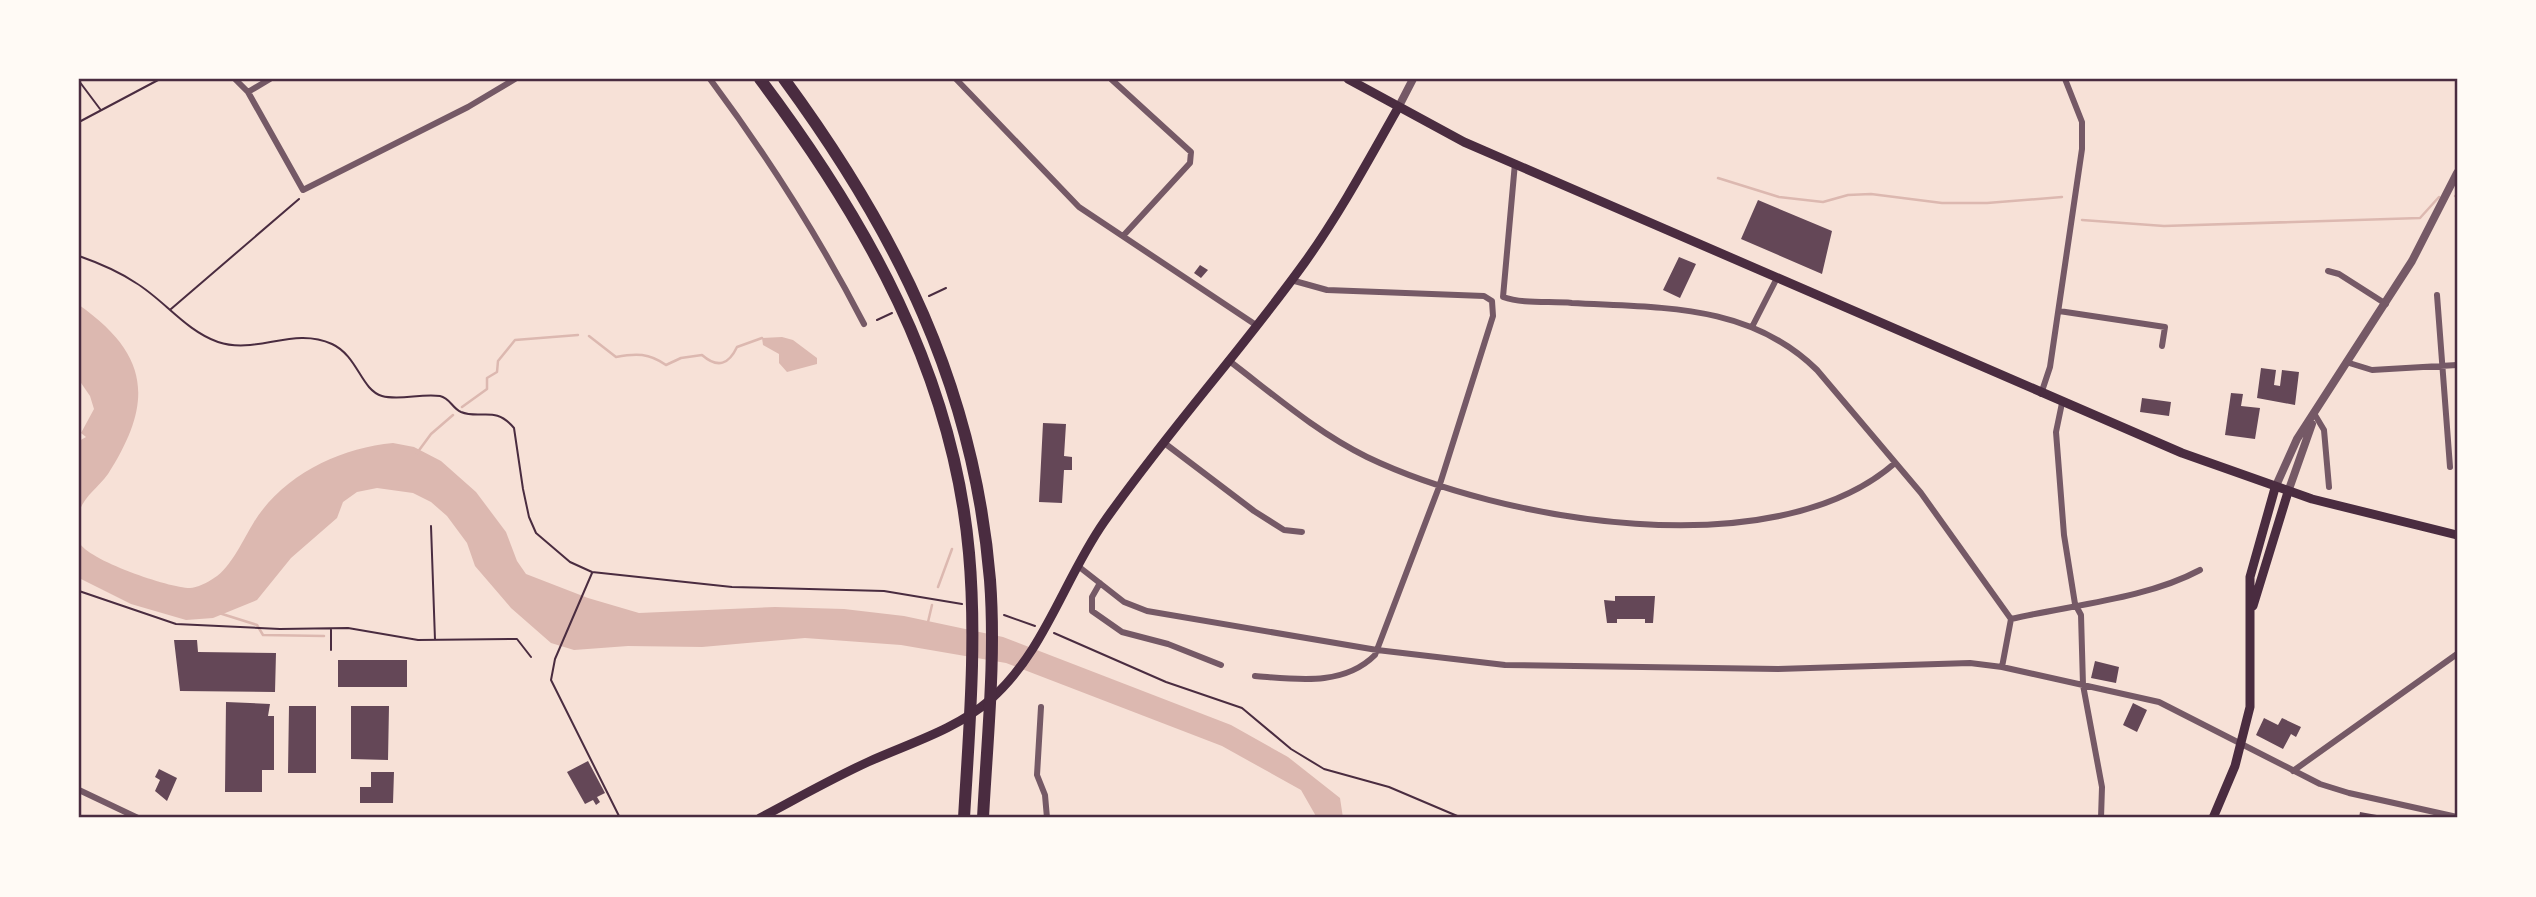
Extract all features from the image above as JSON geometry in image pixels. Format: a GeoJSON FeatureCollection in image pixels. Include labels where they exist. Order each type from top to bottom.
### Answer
{"type":"FeatureCollection","features":[{"type":"Feature","properties":{"kind":"highway"},"geometry":{"type":"LineString","coordinates":[[760,79],[850,209],[906,315],[947,429],[960,486],[971,576],[971,674],[964,818]]}},
{"type":"Feature","properties":{"kind":"highway"},"geometry":{"type":"LineString","coordinates":[[783,79],[865,199],[930,324],[956,397],[970,447],[984,522],[990,581],[990,678],[983,818]]}},
{"type":"Feature","properties":{"kind":"main road"},"geometry":{"type":"LineString","coordinates":[[1348,79],[1398,108],[1501,158],[2062,403],[2275,488],[2457,535]]}},
{"type":"Feature","properties":{"kind":"main road"},"geometry":{"type":"LineString","coordinates":[[760,818],[853,769],[941,731],[982,706],[1009,681],[1034,646],[1100,528],[1163,442],[1291,281],[1339,211],[1398,108]]}},
{"type":"Feature","properties":{"kind":"main road"},"geometry":{"type":"LineString","coordinates":[[2213,818],[2241,744],[2252,693],[2250,577],[2275,488]]}},
{"type":"Feature","properties":{"kind":"main road"},"geometry":{"type":"LineString","coordinates":[[2250,614],[2288,492]]}},
{"type":"Feature","properties":{"kind":"street"},"geometry":{"type":"LineString","coordinates":[[235,79],[248,92],[303,190],[468,107],[515,79]]}},
{"type":"Feature","properties":{"kind":"street"},"geometry":{"type":"LineString","coordinates":[[248,92],[270,79]]}},
{"type":"Feature","properties":{"kind":"street"},"geometry":{"type":"LineString","coordinates":[[710,79],[791,193],[824,247],[864,324]]}},
{"type":"Feature","properties":{"kind":"street"},"geometry":{"type":"LineString","coordinates":[[956,79],[1079,207],[1256,326]]}},
{"type":"Feature","properties":{"kind":"street"},"geometry":{"type":"LineString","coordinates":[[1111,79],[1191,152],[1190,163],[1122,236]]}},
{"type":"Feature","properties":{"kind":"street"},"geometry":{"type":"LineString","coordinates":[[1398,108],[1413,79]]}},
{"type":"Feature","properties":{"kind":"street"},"geometry":{"type":"LineString","coordinates":[[2041,394],[2049,371],[2082,149],[2082,122],[2066,79]]}},
{"type":"Feature","properties":{"kind":"street"},"geometry":{"type":"LineString","coordinates":[[1515,163],[1503,297],[1688,309],[1711,313],[1752,327],[1807,361],[1929,504],[2011,619],[2002,667]]}},
{"type":"Feature","properties":{"kind":"street"},"geometry":{"type":"LineString","coordinates":[[2275,488],[2297,439],[2386,303],[2438,215],[2457,173]]}},
{"type":"Feature","properties":{"kind":"street"},"geometry":{"type":"LineString","coordinates":[[2328,271],[2339,274],[2386,303]]}},
{"type":"Feature","properties":{"kind":"street"},"geometry":{"type":"LineString","coordinates":[[1752,327],[1777,278]]}},
{"type":"Feature","properties":{"kind":"street"},"geometry":{"type":"LineString","coordinates":[[1255,676],[1328,678],[1362,666],[1377,650],[1439,487],[1493,316],[1492,301],[1484,296],[1327,290],[1291,281]]}},
{"type":"Feature","properties":{"kind":"street"},"geometry":{"type":"LineString","coordinates":[[2437,295],[2450,467]]}},
{"type":"Feature","properties":{"kind":"street"},"geometry":{"type":"LineString","coordinates":[[2059,311],[2165,327],[2162,346]]}},
{"type":"Feature","properties":{"kind":"street"},"geometry":{"type":"LineString","coordinates":[[1228,360],[1316,428],[1367,457],[1439,487],[1528,511],[1603,521],[1685,525],[1768,517],[1809,508],[1854,493],[1895,463]]}},
{"type":"Feature","properties":{"kind":"street"},"geometry":{"type":"LineString","coordinates":[[2346,362],[2372,370],[2457,365]]}},
{"type":"Feature","properties":{"kind":"street"},"geometry":{"type":"LineString","coordinates":[[2062,403],[2056,432],[2064,535],[2075,604],[2081,615],[2083,685],[2102,787],[2101,818]]}},
{"type":"Feature","properties":{"kind":"street"},"geometry":{"type":"LineString","coordinates":[[2315,415],[2325,430],[2329,487]]}},
{"type":"Feature","properties":{"kind":"street"},"geometry":{"type":"LineString","coordinates":[[2288,492],[2315,415]]}},
{"type":"Feature","properties":{"kind":"street"},"geometry":{"type":"LineString","coordinates":[[1163,442],[1254,511],[1284,530],[1302,532]]}},
{"type":"Feature","properties":{"kind":"street"},"geometry":{"type":"LineString","coordinates":[[1078,566],[1124,602],[1147,611],[1377,650],[1511,666],[1779,669],[1970,663],[2002,667],[2159,702],[2293,771],[2349,793],[2457,817]]}},
{"type":"Feature","properties":{"kind":"street"},"geometry":{"type":"LineString","coordinates":[[2011,619],[2075,604],[2101,602],[2182,580],[2200,570]]}},
{"type":"Feature","properties":{"kind":"street"},"geometry":{"type":"LineString","coordinates":[[1100,583],[1092,597],[1092,611],[1115,628],[1221,665]]}},
{"type":"Feature","properties":{"kind":"street"},"geometry":{"type":"LineString","coordinates":[[2293,771],[2457,654]]}},
{"type":"Feature","properties":{"kind":"street"},"geometry":{"type":"LineString","coordinates":[[1041,707],[1037,775],[1045,795],[1046,818]]}},
{"type":"Feature","properties":{"kind":"street"},"geometry":{"type":"LineString","coordinates":[[79,790],[138,818]]}},
{"type":"Feature","properties":{"kind":"path"},"geometry":{"type":"LineString","coordinates":[[79,122],[160,79]]}},
{"type":"Feature","properties":{"kind":"path"},"geometry":{"type":"LineString","coordinates":[[79,81],[101,110]]}},
{"type":"Feature","properties":{"kind":"path"},"geometry":{"type":"LineString","coordinates":[[171,310],[178,299],[299,201],[303,190]]}},
{"type":"Feature","properties":{"kind":"path"},"geometry":{"type":"LineString","coordinates":[[79,256],[102,264],[137,283],[215,341],[238,348],[294,336],[322,340],[349,355],[373,392],[390,397],[440,396],[462,413],[499,415],[509,421],[514,428],[529,517],[536,533],[570,562],[592,572],[732,587],[884,591],[959,603]]}},
{"type":"Feature","properties":{"kind":"path"},"geometry":{"type":"LineString","coordinates":[[431,526],[435,640]]}},
{"type":"Feature","properties":{"kind":"path"},"geometry":{"type":"LineString","coordinates":[[592,572],[555,659],[551,680],[620,818]]}},
{"type":"Feature","properties":{"kind":"path"},"geometry":{"type":"LineString","coordinates":[[79,591],[176,624],[348,628],[435,640],[517,639],[531,657]]}},
{"type":"Feature","properties":{"kind":"path"},"geometry":{"type":"LineString","coordinates":[[1021,621],[1042,628]]}},
{"type":"Feature","properties":{"kind":"path"},"geometry":{"type":"LineString","coordinates":[[331,629],[331,650]]}},
{"type":"Feature","properties":{"kind":"path"},"geometry":{"type":"LineString","coordinates":[[1052,632],[1166,682],[1242,708],[1291,749],[1324,769],[1389,787],[1462,818]]}},
{"type":"Feature","properties":{"kind":"shaded area"},"geometry":{"type":"Polygon","coordinates":[[[79,305],[103,324],[120,342],[132,361],[138,402],[123,448],[108,474],[88,496],[79,512],[79,441],[86,437],[81,433],[94,409],[90,396],[79,380],[79,305]]]}},
{"type":"Feature","properties":{"kind":"shaded area"},"geometry":{"type":"Polygon","coordinates":[[[782,337],[793,340],[817,358],[817,364],[787,372],[779,363],[779,354],[763,345],[762,338],[782,337]]]}},
{"type":"Feature","properties":{"kind":"shaded area"},"geometry":{"type":"Polygon","coordinates":[[[393,443],[414,447],[441,461],[476,492],[506,532],[517,561],[526,574],[588,598],[639,613],[775,607],[844,609],[904,616],[1003,637],[1231,725],[1288,757],[1340,798],[1343,818],[1317,818],[1301,790],[1222,746],[1006,663],[901,645],[805,638],[702,647],[628,646],[574,650],[551,643],[511,608],[475,566],[467,543],[447,516],[431,502],[413,493],[377,488],[357,492],[343,502],[337,518],[291,558],[257,600],[213,618],[186,620],[131,604],[79,578],[79,542],[97,557],[148,578],[180,587],[196,587],[214,578],[226,567],[266,505],[297,478],[333,458],[393,443]]]}},
{"type":"Feature","properties":{"kind":"building"},"geometry":{"type":"Polygon","coordinates":[[[1758,200],[1832,231],[1822,274],[1741,239],[1758,200]]]}},
{"type":"Feature","properties":{"kind":"building"},"geometry":{"type":"Polygon","coordinates":[[[1679,257],[1696,264],[1680,298],[1663,290],[1679,257]]]}},
{"type":"Feature","properties":{"kind":"building"},"geometry":{"type":"Polygon","coordinates":[[[1200,265],[1208,270],[1201,278],[1194,273],[1200,265]]]}},
{"type":"Feature","properties":{"kind":"building"},"geometry":{"type":"Polygon","coordinates":[[[2261,368],[2276,370],[2274,385],[2280,386],[2282,370],[2299,372],[2295,405],[2257,398],[2261,368]]]}},
{"type":"Feature","properties":{"kind":"building"},"geometry":{"type":"Polygon","coordinates":[[[2231,393],[2243,394],[2241,406],[2260,408],[2255,439],[2225,435],[2231,393]]]}},
{"type":"Feature","properties":{"kind":"building"},"geometry":{"type":"Polygon","coordinates":[[[2142,398],[2171,402],[2169,416],[2140,412],[2142,398]]]}},
{"type":"Feature","properties":{"kind":"building"},"geometry":{"type":"Polygon","coordinates":[[[1043,423],[1066,424],[1064,456],[1072,457],[1072,470],[1064,470],[1062,503],[1039,502],[1043,423]]]}},
{"type":"Feature","properties":{"kind":"building"},"geometry":{"type":"Polygon","coordinates":[[[1615,596],[1655,596],[1653,623],[1645,623],[1645,619],[1617,619],[1617,623],[1607,623],[1604,600],[1615,601],[1615,596]]]}},
{"type":"Feature","properties":{"kind":"building"},"geometry":{"type":"Polygon","coordinates":[[[174,640],[197,640],[198,652],[276,653],[275,692],[180,691],[174,640]]]}},
{"type":"Feature","properties":{"kind":"building"},"geometry":{"type":"Polygon","coordinates":[[[338,660],[407,660],[407,687],[338,687],[338,660]]]}},
{"type":"Feature","properties":{"kind":"building"},"geometry":{"type":"Polygon","coordinates":[[[2095,661],[2119,667],[2116,683],[2091,678],[2095,661]]]}},
{"type":"Feature","properties":{"kind":"building"},"geometry":{"type":"Polygon","coordinates":[[[226,702],[270,704],[268,716],[274,716],[274,770],[262,770],[262,792],[225,792],[226,702]]]}},
{"type":"Feature","properties":{"kind":"building"},"geometry":{"type":"Polygon","coordinates":[[[2133,703],[2147,710],[2137,732],[2123,725],[2133,703]]]}},
{"type":"Feature","properties":{"kind":"building"},"geometry":{"type":"Polygon","coordinates":[[[289,706],[316,706],[316,773],[288,773],[289,706]]]}},
{"type":"Feature","properties":{"kind":"building"},"geometry":{"type":"Polygon","coordinates":[[[351,706],[389,706],[388,760],[351,759],[351,706]]]}},
{"type":"Feature","properties":{"kind":"building"},"geometry":{"type":"Polygon","coordinates":[[[2264,718],[2278,725],[2282,718],[2301,727],[2296,737],[2291,734],[2283,749],[2256,735],[2264,718]]]}},
{"type":"Feature","properties":{"kind":"building"},"geometry":{"type":"Polygon","coordinates":[[[588,761],[605,793],[597,797],[600,802],[596,805],[593,800],[585,804],[567,772],[588,761]]]}},
{"type":"Feature","properties":{"kind":"building"},"geometry":{"type":"Polygon","coordinates":[[[159,769],[177,778],[167,801],[155,791],[160,780],[155,777],[159,769]]]}},
{"type":"Feature","properties":{"kind":"building"},"geometry":{"type":"Polygon","coordinates":[[[371,772],[394,772],[393,803],[360,803],[360,787],[371,787],[371,772]]]}},
{"type":"Feature","properties":{"kind":"building"},"geometry":{"type":"Polygon","coordinates":[[[2360,812],[2388,817],[2388,818],[2359,818],[2360,812]]]}},
{"type":"Feature","properties":{"kind":"waterway"},"geometry":{"type":"LineString","coordinates":[[1718,178],[1779,197],[1823,202],[1848,195],[1871,194],[1942,203],[1987,203],[2062,197]]}},
{"type":"Feature","properties":{"kind":"waterway"},"geometry":{"type":"LineString","coordinates":[[2082,220],[2164,226],[2420,218],[2439,197]]}},
{"type":"Feature","properties":{"kind":"waterway"},"geometry":{"type":"LineString","coordinates":[[462,407],[487,389],[487,378],[497,372],[498,361],[515,340],[578,335]]}},
{"type":"Feature","properties":{"kind":"waterway"},"geometry":{"type":"LineString","coordinates":[[589,336],[616,357],[642,355],[666,365],[681,358],[702,355],[713,362],[722,363],[727,361],[737,347],[762,338]]}},
{"type":"Feature","properties":{"kind":"waterway"},"geometry":{"type":"LineString","coordinates":[[417,453],[431,434],[453,415]]}},
{"type":"Feature","properties":{"kind":"waterway"},"geometry":{"type":"LineString","coordinates":[[938,587],[952,549]]}},
{"type":"Feature","properties":{"kind":"waterway"},"geometry":{"type":"LineString","coordinates":[[928,622],[932,605]]}},
{"type":"Feature","properties":{"kind":"waterway"},"geometry":{"type":"LineString","coordinates":[[219,613],[257,625],[263,635],[324,636]]}}]}
